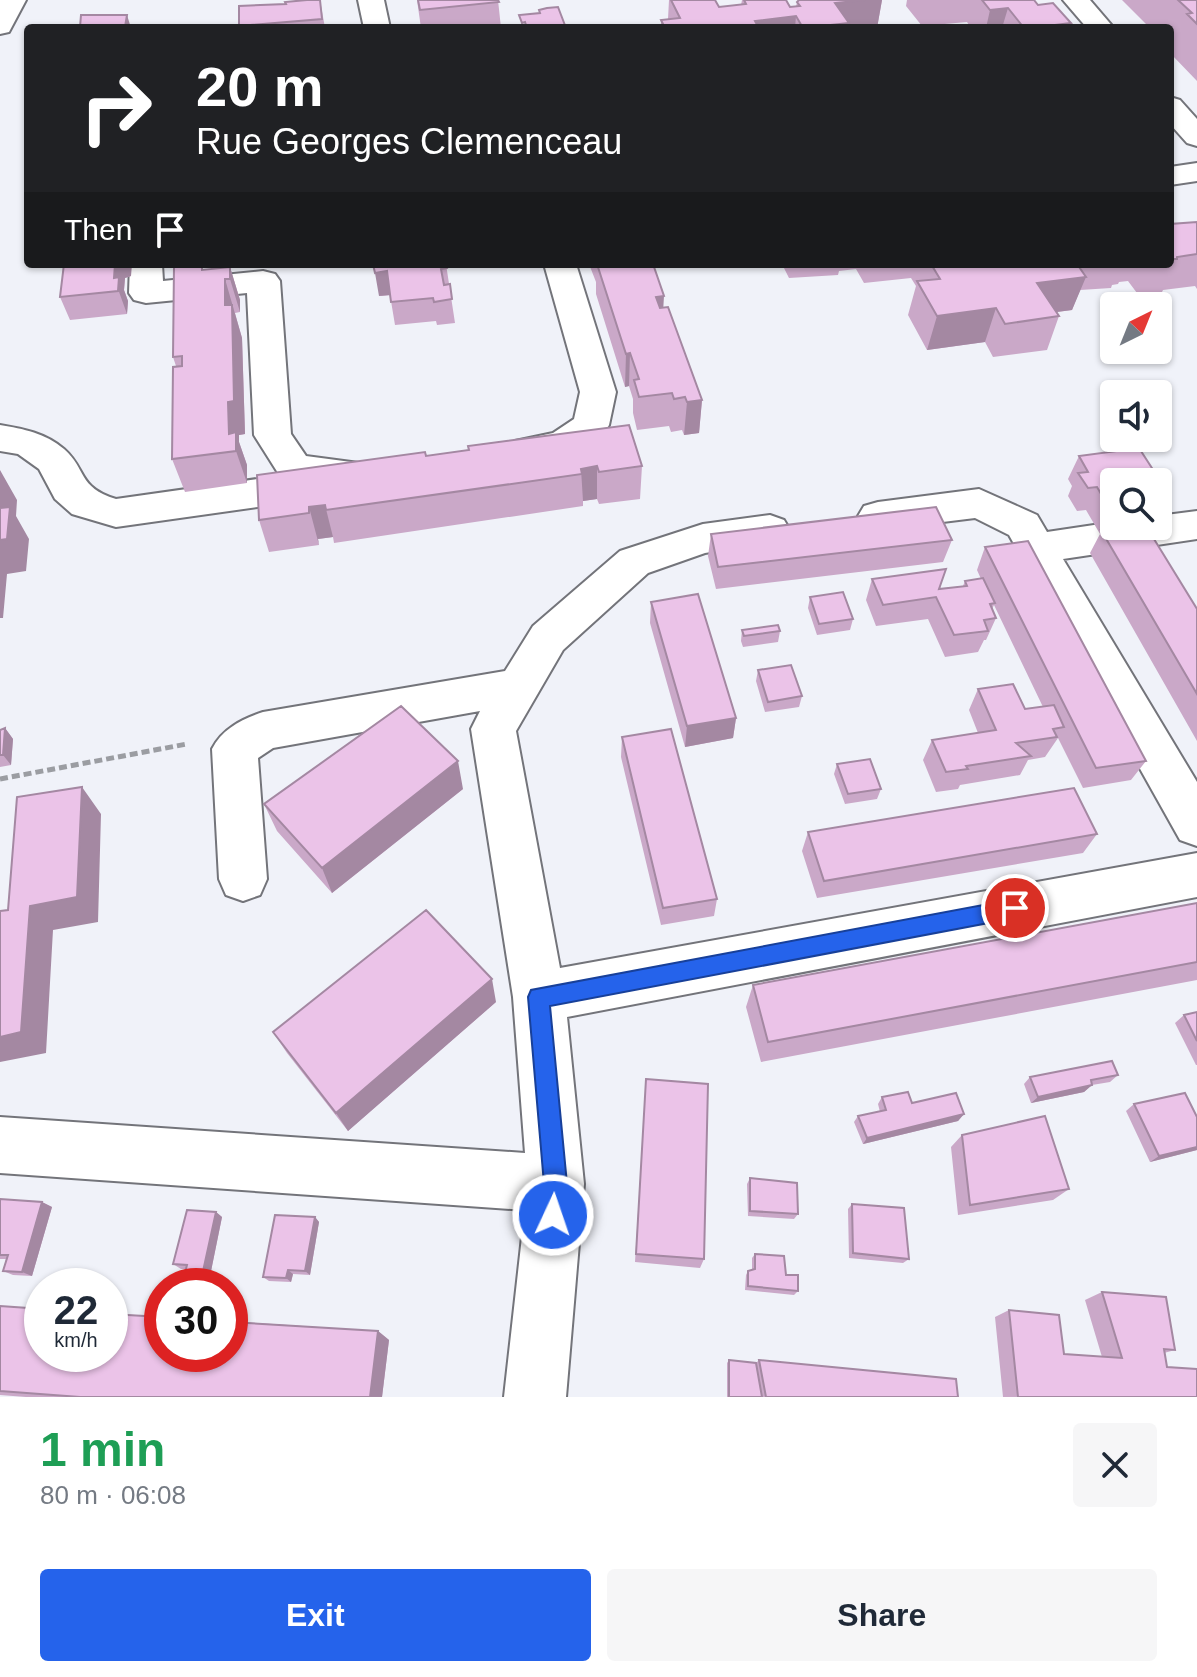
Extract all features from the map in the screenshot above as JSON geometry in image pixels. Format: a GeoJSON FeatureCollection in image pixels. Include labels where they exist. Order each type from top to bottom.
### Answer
{"type":"FeatureCollection","features":[{"type":"Feature","properties":{"kind":"street"},"geometry":{"type":"LineString","coordinates":[[0,0],[7,0]]}},
{"type":"Feature","properties":{"kind":"street"},"geometry":{"type":"LineString","coordinates":[[0,26],[13,0]]}},
{"type":"Feature","properties":{"kind":"street"},"geometry":{"type":"LineString","coordinates":[[371,0],[376,24]]}},
{"type":"Feature","properties":{"kind":"street"},"geometry":{"type":"LineString","coordinates":[[1076,0],[1097,24]]}},
{"type":"Feature","properties":{"kind":"street"},"geometry":{"type":"LineString","coordinates":[[1174,110],[1197,137]]}},
{"type":"Feature","properties":{"kind":"street"},"geometry":{"type":"LineString","coordinates":[[1174,175],[1197,172]]}},
{"type":"Feature","properties":{"kind":"street"},"geometry":{"type":"LineString","coordinates":[[146,268],[146,293],[263,281],[273,435],[294,468],[356,476],[400,469]]}},
{"type":"Feature","properties":{"kind":"street"},"geometry":{"type":"LineString","coordinates":[[489,456],[563,445],[591,425],[598,392],[561,268]]}},
{"type":"Feature","properties":{"kind":"street"},"geometry":{"type":"LineString","coordinates":[[0,438],[28,443],[53,460],[69,489],[86,504],[116,513],[279,490],[314,470]]}},
{"type":"Feature","properties":{"kind":"street"},"geometry":{"type":"LineString","coordinates":[[535,1397],[556,1184],[539,997],[493,729],[548,638],[634,562],[703,539],[979,503],[1023,525],[1197,825]]}},
{"type":"Feature","properties":{"kind":"street"},"geometry":{"type":"LineString","coordinates":[[1037,548],[1197,525]]}},
{"type":"Feature","properties":{"kind":"street"},"geometry":{"type":"LineString","coordinates":[[243,879],[235,749],[263,731],[519,686]]}},
{"type":"Feature","properties":{"kind":"street"},"geometry":{"type":"LineString","coordinates":[[539,997],[1197,875]]}},
{"type":"Feature","properties":{"kind":"street"},"geometry":{"type":"LineString","coordinates":[[0,1145],[556,1184]]}},
{"type":"Feature","properties":{"kind":"path"},"geometry":{"type":"LineString","coordinates":[[0,779],[263,731]]}},
{"type":"Feature","properties":{"kind":"building"},"geometry":{"type":"Polygon","coordinates":[[[320,0],[322,19],[239,24],[239,6],[320,0]]]}},
{"type":"Feature","properties":{"kind":"building"},"geometry":{"type":"Polygon","coordinates":[[[418,0],[498,0],[499,2],[420,10],[418,0]]]}},
{"type":"Feature","properties":{"kind":"building"},"geometry":{"type":"Polygon","coordinates":[[[671,0],[715,0],[719,7],[746,4],[744,0],[786,0],[790,7],[800,6],[799,0],[865,0],[835,3],[849,23],[840,24],[801,24],[796,16],[755,21],[757,24],[663,24],[661,20],[680,18],[671,0]]]}},
{"type":"Feature","properties":{"kind":"building"},"geometry":{"type":"Polygon","coordinates":[[[982,0],[1034,0],[1038,5],[1053,3],[1071,23],[1021,24],[1008,8],[990,10],[982,0]]]}},
{"type":"Feature","properties":{"kind":"building"},"geometry":{"type":"Polygon","coordinates":[[[1178,0],[1197,0],[1197,24],[1187,14],[1192,13],[1178,0]]]}},
{"type":"Feature","properties":{"kind":"building"},"geometry":{"type":"Polygon","coordinates":[[[558,7],[564,24],[522,23],[519,15],[540,13],[539,10],[558,7]]]}},
{"type":"Feature","properties":{"kind":"building"},"geometry":{"type":"Polygon","coordinates":[[[81,15],[127,15],[126,24],[80,24],[81,15]]]}},
{"type":"Feature","properties":{"kind":"building"},"geometry":{"type":"Polygon","coordinates":[[[1197,222],[1197,254],[1174,259],[1174,224],[1197,222]]]}},
{"type":"Feature","properties":{"kind":"building"},"geometry":{"type":"Polygon","coordinates":[[[64,268],[115,268],[114,278],[119,277],[118,291],[60,297],[64,268]]]}},
{"type":"Feature","properties":{"kind":"building"},"geometry":{"type":"Polygon","coordinates":[[[174,268],[230,268],[230,279],[225,279],[225,305],[232,305],[234,401],[228,402],[229,434],[236,432],[236,451],[172,459],[173,367],[182,366],[182,356],[173,357],[174,268]]]}},
{"type":"Feature","properties":{"kind":"building"},"geometry":{"type":"Polygon","coordinates":[[[374,268],[447,268],[441,269],[444,285],[450,284],[452,299],[391,302],[387,271],[375,273],[374,268]]]}},
{"type":"Feature","properties":{"kind":"building"},"geometry":{"type":"Polygon","coordinates":[[[598,268],[654,268],[664,296],[656,297],[660,308],[668,307],[702,400],[687,402],[685,397],[674,399],[672,393],[639,397],[634,380],[639,379],[630,353],[626,354],[598,268]]]}},
{"type":"Feature","properties":{"kind":"building"},"geometry":{"type":"Polygon","coordinates":[[[933,268],[1080,268],[1086,277],[1037,283],[1059,316],[1005,324],[996,308],[937,316],[917,281],[940,279],[933,268]]]}},
{"type":"Feature","properties":{"kind":"building"},"geometry":{"type":"Polygon","coordinates":[[[629,425],[642,466],[599,472],[597,466],[581,469],[582,474],[326,510],[325,505],[309,507],[309,513],[259,520],[257,475],[425,452],[426,456],[469,450],[468,446],[629,425]]]}},
{"type":"Feature","properties":{"kind":"building"},"geometry":{"type":"Polygon","coordinates":[[[1142,452],[1152,468],[1100,468],[1100,492],[1097,487],[1088,488],[1078,473],[1088,472],[1079,456],[1142,452]]]}},
{"type":"Feature","properties":{"kind":"building"},"geometry":{"type":"Polygon","coordinates":[[[10,507],[7,539],[0,540],[0,508],[10,507]]]}},
{"type":"Feature","properties":{"kind":"building"},"geometry":{"type":"Polygon","coordinates":[[[936,507],[952,540],[718,567],[711,534],[936,507]]]}},
{"type":"Feature","properties":{"kind":"building"},"geometry":{"type":"Polygon","coordinates":[[[1107,540],[1155,540],[1197,609],[1197,694],[1107,540]]]}},
{"type":"Feature","properties":{"kind":"building"},"geometry":{"type":"Polygon","coordinates":[[[1028,541],[1146,761],[1096,768],[985,547],[1028,541]]]}},
{"type":"Feature","properties":{"kind":"building"},"geometry":{"type":"Polygon","coordinates":[[[946,569],[939,589],[967,586],[965,581],[983,578],[995,603],[990,604],[996,618],[984,620],[988,631],[954,635],[936,597],[883,605],[872,579],[946,569]]]}},
{"type":"Feature","properties":{"kind":"building"},"geometry":{"type":"Polygon","coordinates":[[[843,592],[853,619],[819,624],[810,597],[843,592]]]}},
{"type":"Feature","properties":{"kind":"building"},"geometry":{"type":"Polygon","coordinates":[[[698,594],[736,718],[687,726],[651,602],[698,594]]]}},
{"type":"Feature","properties":{"kind":"building"},"geometry":{"type":"Polygon","coordinates":[[[778,625],[780,631],[744,636],[742,630],[778,625]]]}},
{"type":"Feature","properties":{"kind":"building"},"geometry":{"type":"Polygon","coordinates":[[[791,665],[802,696],[768,702],[758,670],[791,665]]]}},
{"type":"Feature","properties":{"kind":"building"},"geometry":{"type":"Polygon","coordinates":[[[1013,684],[1025,709],[1054,705],[1064,727],[1053,729],[1057,737],[1016,743],[1031,756],[946,772],[932,740],[996,730],[978,689],[1013,684]]]}},
{"type":"Feature","properties":{"kind":"building"},"geometry":{"type":"Polygon","coordinates":[[[401,706],[458,761],[322,868],[264,804],[401,706]]]}},
{"type":"Feature","properties":{"kind":"building"},"geometry":{"type":"Polygon","coordinates":[[[5,728],[3,755],[0,755],[0,730],[5,728]]]}},
{"type":"Feature","properties":{"kind":"building"},"geometry":{"type":"Polygon","coordinates":[[[671,729],[717,899],[663,908],[622,737],[671,729]]]}},
{"type":"Feature","properties":{"kind":"building"},"geometry":{"type":"Polygon","coordinates":[[[870,759],[881,789],[848,794],[837,764],[870,759]]]}},
{"type":"Feature","properties":{"kind":"building"},"geometry":{"type":"Polygon","coordinates":[[[82,787],[77,897],[30,906],[21,1032],[0,1037],[0,911],[8,910],[17,797],[82,787]]]}},
{"type":"Feature","properties":{"kind":"building"},"geometry":{"type":"Polygon","coordinates":[[[1074,788],[1097,834],[824,881],[808,832],[1074,788]]]}},
{"type":"Feature","properties":{"kind":"building"},"geometry":{"type":"Polygon","coordinates":[[[1197,903],[1197,962],[768,1042],[753,985],[1197,903]]]}},
{"type":"Feature","properties":{"kind":"building"},"geometry":{"type":"Polygon","coordinates":[[[426,910],[492,979],[336,1113],[273,1032],[426,910]]]}},
{"type":"Feature","properties":{"kind":"building"},"geometry":{"type":"Polygon","coordinates":[[[1197,1012],[1197,1041],[1184,1015],[1197,1012]]]}},
{"type":"Feature","properties":{"kind":"building"},"geometry":{"type":"Polygon","coordinates":[[[1112,1061],[1118,1075],[1091,1080],[1092,1085],[1038,1097],[1030,1077],[1112,1061]]]}},
{"type":"Feature","properties":{"kind":"building"},"geometry":{"type":"Polygon","coordinates":[[[646,1079],[708,1084],[704,1259],[636,1254],[646,1079]]]}},
{"type":"Feature","properties":{"kind":"building"},"geometry":{"type":"Polygon","coordinates":[[[908,1092],[912,1103],[956,1093],[964,1114],[867,1138],[858,1116],[886,1110],[882,1097],[908,1092]]]}},
{"type":"Feature","properties":{"kind":"building"},"geometry":{"type":"Polygon","coordinates":[[[1185,1093],[1197,1117],[1197,1147],[1159,1156],[1134,1104],[1185,1093]]]}},
{"type":"Feature","properties":{"kind":"building"},"geometry":{"type":"Polygon","coordinates":[[[1045,1116],[1069,1189],[970,1205],[962,1135],[1045,1116]]]}},
{"type":"Feature","properties":{"kind":"building"},"geometry":{"type":"Polygon","coordinates":[[[750,1178],[797,1183],[798,1214],[750,1211],[750,1178]]]}},
{"type":"Feature","properties":{"kind":"building"},"geometry":{"type":"Polygon","coordinates":[[[0,1199],[42,1202],[22,1272],[3,1271],[8,1255],[0,1255],[0,1199]]]}},
{"type":"Feature","properties":{"kind":"building"},"geometry":{"type":"Polygon","coordinates":[[[852,1204],[904,1208],[909,1259],[853,1253],[852,1204]]]}},
{"type":"Feature","properties":{"kind":"building"},"geometry":{"type":"Polygon","coordinates":[[[187,1210],[216,1212],[204,1268],[173,1264],[187,1210]]]}},
{"type":"Feature","properties":{"kind":"building"},"geometry":{"type":"Polygon","coordinates":[[[275,1215],[315,1217],[305,1271],[288,1270],[286,1278],[263,1277],[275,1215]]]}},
{"type":"Feature","properties":{"kind":"building"},"geometry":{"type":"Polygon","coordinates":[[[755,1254],[784,1256],[786,1275],[798,1275],[798,1291],[748,1286],[748,1271],[755,1269],[755,1254]]]}},
{"type":"Feature","properties":{"kind":"building"},"geometry":{"type":"Polygon","coordinates":[[[1102,1292],[1166,1297],[1175,1350],[1164,1349],[1167,1367],[1197,1369],[1197,1397],[1018,1397],[1009,1310],[1059,1315],[1064,1354],[1122,1358],[1102,1292]]]}},
{"type":"Feature","properties":{"kind":"building"},"geometry":{"type":"Polygon","coordinates":[[[0,1306],[24,1308],[24,1372],[128,1372],[128,1315],[144,1316],[144,1372],[248,1372],[248,1323],[378,1331],[370,1397],[80,1397],[0,1391],[0,1306]]]}},
{"type":"Feature","properties":{"kind":"building"},"geometry":{"type":"Polygon","coordinates":[[[729,1360],[756,1363],[762,1397],[729,1397],[729,1360]]]}},
{"type":"Feature","properties":{"kind":"building"},"geometry":{"type":"Polygon","coordinates":[[[759,1360],[956,1379],[958,1397],[766,1397],[759,1360]]]}},
{"type":"Feature","properties":{"kind":"route"},"geometry":{"type":"LineString","coordinates":[[553,1215],[556,1184],[539,997],[1015,908]]}}]}
